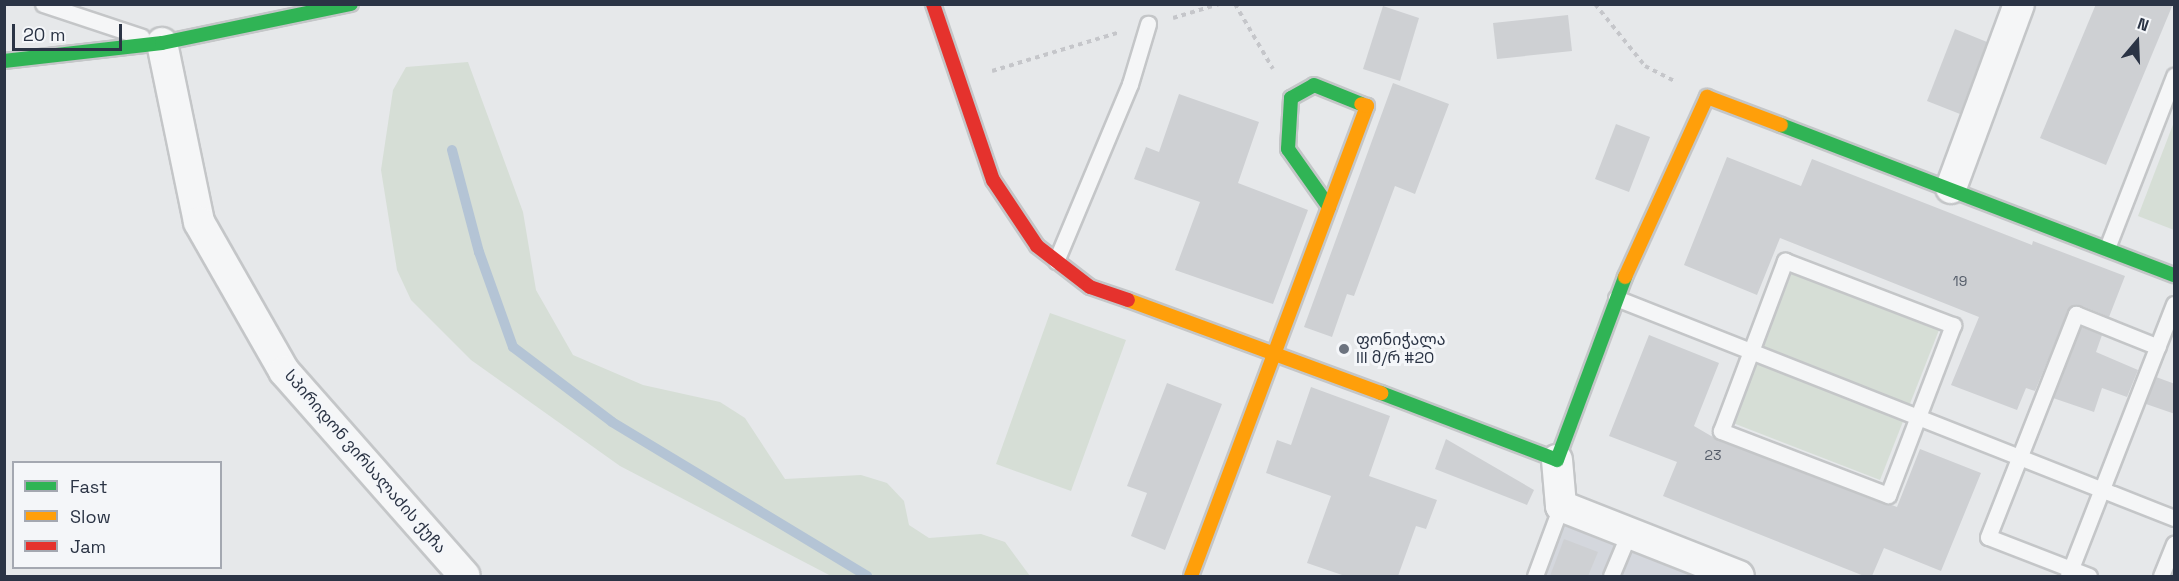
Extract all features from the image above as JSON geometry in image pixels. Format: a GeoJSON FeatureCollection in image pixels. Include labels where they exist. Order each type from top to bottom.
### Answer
{"type":"FeatureCollection","features":[{"type":"Feature","properties":{"kind":"main road"},"geometry":{"type":"LineString","coordinates":[[4,61],[162,43],[351,4]]}},
{"type":"Feature","properties":{"kind":"main road"},"geometry":{"type":"LineString","coordinates":[[933,4],[993,180],[1037,246],[1090,287],[1275,352],[1557,460],[1616,298],[1707,97],[2175,275]]}},
{"type":"Feature","properties":{"kind":"main road"},"geometry":{"type":"LineString","coordinates":[[1191,576],[1367,106],[1314,85],[1291,98],[1288,149],[1329,207]]}},
{"type":"Feature","properties":{"kind":"street"},"geometry":{"type":"LineString","coordinates":[[1951,188],[2019,4]]}},
{"type":"Feature","properties":{"kind":"street","name":"სპირიდონ ვირსალაძის ქუჩა"},"geometry":{"type":"LineString","coordinates":[[162,43],[199,222],[284,372],[465,576]]}},
{"type":"Feature","properties":{"kind":"street"},"geometry":{"type":"LineString","coordinates":[[1557,460],[1561,506],[1629,533],[1698,569],[1739,576]]}},
{"type":"Feature","properties":{"kind":"lane"},"geometry":{"type":"LineString","coordinates":[[43,4],[162,43]]}},
{"type":"Feature","properties":{"kind":"lane"},"geometry":{"type":"LineString","coordinates":[[1056,261],[1130,84],[1148,24]]}},
{"type":"Feature","properties":{"kind":"lane"},"geometry":{"type":"LineString","coordinates":[[2106,248],[2175,76]]}},
{"type":"Feature","properties":{"kind":"lane"},"geometry":{"type":"LineString","coordinates":[[1785,261],[1953,325],[1918,416],[1888,495],[1721,431],[1785,261]]}},
{"type":"Feature","properties":{"kind":"lane"},"geometry":{"type":"LineString","coordinates":[[1616,298],[2175,518]]}},
{"type":"Feature","properties":{"kind":"lane"},"geometry":{"type":"LineString","coordinates":[[2069,573],[2175,304]]}},
{"type":"Feature","properties":{"kind":"lane"},"geometry":{"type":"LineString","coordinates":[[2089,576],[2069,573],[1988,537],[2076,314],[2158,347]]}},
{"type":"Feature","properties":{"kind":"lane"},"geometry":{"type":"LineString","coordinates":[[1535,576],[1561,506]]}},
{"type":"Feature","properties":{"kind":"lane"},"geometry":{"type":"LineString","coordinates":[[1611,576],[1629,533]]}},
{"type":"Feature","properties":{"kind":"lane"},"geometry":{"type":"LineString","coordinates":[[2161,576],[2175,543]]}},
{"type":"Feature","properties":{"kind":"path"},"geometry":{"type":"LineString","coordinates":[[960,79],[1218,4]]}},
{"type":"Feature","properties":{"kind":"path"},"geometry":{"type":"LineString","coordinates":[[1234,4],[1291,98]]}},
{"type":"Feature","properties":{"kind":"path"},"geometry":{"type":"LineString","coordinates":[[1594,4],[1645,66],[1707,97]]}},
{"type":"Feature","properties":{"kind":"shaded area"},"geometry":{"type":"Polygon","coordinates":[[[468,62],[523,212],[536,290],[573,355],[643,385],[720,402],[745,418],[785,479],[861,475],[887,483],[904,501],[909,525],[929,538],[981,534],[1005,542],[1030,576],[831,576],[620,466],[471,360],[411,300],[397,270],[381,170],[393,90],[406,67],[468,62]]]}},
{"type":"Feature","properties":{"kind":"shaded area"},"geometry":{"type":"Polygon","coordinates":[[[2174,122],[2174,230],[2138,216],[2174,122]]]}},
{"type":"Feature","properties":{"kind":"shaded area"},"geometry":{"type":"Polygon","coordinates":[[[1792,272],[1939,330],[1880,480],[1733,423],[1792,272]]]}},
{"type":"Feature","properties":{"kind":"shaded area"},"geometry":{"type":"Polygon","coordinates":[[[1050,313],[1126,340],[1071,491],[996,464],[1050,313]]]}},
{"type":"Feature","properties":{"kind":"shaded area"},"geometry":{"type":"Polygon","coordinates":[[[1565,516],[1709,576],[1544,576],[1565,516]]]}},
{"type":"Feature","properties":{"kind":"building"},"geometry":{"type":"Polygon","coordinates":[[[2096,4],[2173,4],[2106,165],[2040,138],[2096,4]]]}},
{"type":"Feature","properties":{"kind":"building"},"geometry":{"type":"Polygon","coordinates":[[[1383,6],[1419,18],[1400,81],[1363,69],[1383,6]]]}},
{"type":"Feature","properties":{"kind":"building"},"geometry":{"type":"Polygon","coordinates":[[[1568,15],[1572,51],[1497,59],[1493,23],[1568,15]]]}},
{"type":"Feature","properties":{"kind":"building"},"geometry":{"type":"Polygon","coordinates":[[[1955,29],[1987,42],[1960,114],[1927,101],[1955,29]]]}},
{"type":"Feature","properties":{"kind":"building"},"geometry":{"type":"Polygon","coordinates":[[[1393,83],[1449,104],[1415,194],[1395,186],[1354,296],[1347,294],[1332,337],[1304,327],[1393,83]]]}},
{"type":"Feature","properties":{"kind":"building"},"geometry":{"type":"Polygon","coordinates":[[[1179,94],[1259,122],[1238,183],[1308,210],[1273,304],[1175,270],[1200,202],[1134,179],[1146,147],[1159,152],[1179,94]]]}},
{"type":"Feature","properties":{"kind":"building"},"geometry":{"type":"Polygon","coordinates":[[[1616,124],[1650,137],[1629,192],[1595,179],[1616,124]]]}},
{"type":"Feature","properties":{"kind":"building"},"geometry":{"type":"Polygon","coordinates":[[[1727,157],[1801,186],[1812,159],[2032,245],[2033,241],[2125,276],[2109,317],[2080,305],[2070,307],[2035,391],[2026,388],[2017,410],[1951,385],[1979,317],[1780,238],[1757,295],[1684,265],[1727,157]]]}},
{"type":"Feature","properties":{"kind":"building"},"geometry":{"type":"Polygon","coordinates":[[[2081,327],[2102,335],[2096,352],[2138,370],[2127,397],[2102,388],[2094,412],[2053,398],[2081,327]]]}},
{"type":"Feature","properties":{"kind":"building"},"geometry":{"type":"Polygon","coordinates":[[[1649,335],[1719,363],[1694,426],[1718,440],[1897,507],[1920,449],[1981,473],[1941,571],[1884,548],[1872,576],[1864,576],[1663,496],[1677,462],[1609,436],[1649,335]]]}},
{"type":"Feature","properties":{"kind":"building"},"geometry":{"type":"Polygon","coordinates":[[[2156,377],[2175,384],[2175,414],[2146,404],[2156,377]]]}},
{"type":"Feature","properties":{"kind":"building"},"geometry":{"type":"Polygon","coordinates":[[[1167,383],[1222,404],[1165,550],[1131,536],[1147,493],[1127,486],[1167,383]]]}},
{"type":"Feature","properties":{"kind":"building"},"geometry":{"type":"Polygon","coordinates":[[[1311,387],[1390,416],[1369,476],[1437,500],[1426,529],[1416,526],[1398,576],[1345,576],[1307,563],[1331,496],[1266,473],[1277,440],[1291,445],[1311,387]]]}},
{"type":"Feature","properties":{"kind":"building"},"geometry":{"type":"Polygon","coordinates":[[[1446,439],[1534,490],[1527,505],[1435,469],[1446,439]]]}},
{"type":"Feature","properties":{"kind":"building"},"geometry":{"type":"Polygon","coordinates":[[[1564,539],[1598,552],[1588,576],[1550,576],[1564,539]]]}},
{"type":"Feature","properties":{"kind":"waterway"},"geometry":{"type":"LineString","coordinates":[[452,150],[479,252],[513,347],[612,422],[867,576]]}},
{"type":"Feature","properties":{"kind":"traffic: fast"},"geometry":{"type":"LineString","coordinates":[[4,61],[162,43],[351,4]]}},
{"type":"Feature","properties":{"kind":"traffic: fast"},"geometry":{"type":"LineString","coordinates":[[1329,207],[1288,149],[1291,98],[1314,85],[1361,104]]}},
{"type":"Feature","properties":{"kind":"traffic: fast"},"geometry":{"type":"LineString","coordinates":[[1781,125],[2174,275]]}},
{"type":"Feature","properties":{"kind":"traffic: fast"},"geometry":{"type":"LineString","coordinates":[[1381,393],[1557,460],[1625,277]]}},
{"type":"Feature","properties":{"kind":"traffic: slow"},"geometry":{"type":"LineString","coordinates":[[1625,277],[1707,97],[1781,125]]}},
{"type":"Feature","properties":{"kind":"traffic: slow"},"geometry":{"type":"LineString","coordinates":[[1191,576],[1367,106],[1361,104]]}},
{"type":"Feature","properties":{"kind":"traffic: slow"},"geometry":{"type":"LineString","coordinates":[[1128,300],[1381,393]]}},
{"type":"Feature","properties":{"kind":"traffic: jam"},"geometry":{"type":"LineString","coordinates":[[933,4],[993,180],[1037,246],[1090,287],[1128,300]]}},
{"type":"Feature","properties":{"kind":"place","name":"ფონიჭალა III მ/რ #20"},"geometry":{"type":"Point","coordinates":[1344,349]}}]}
